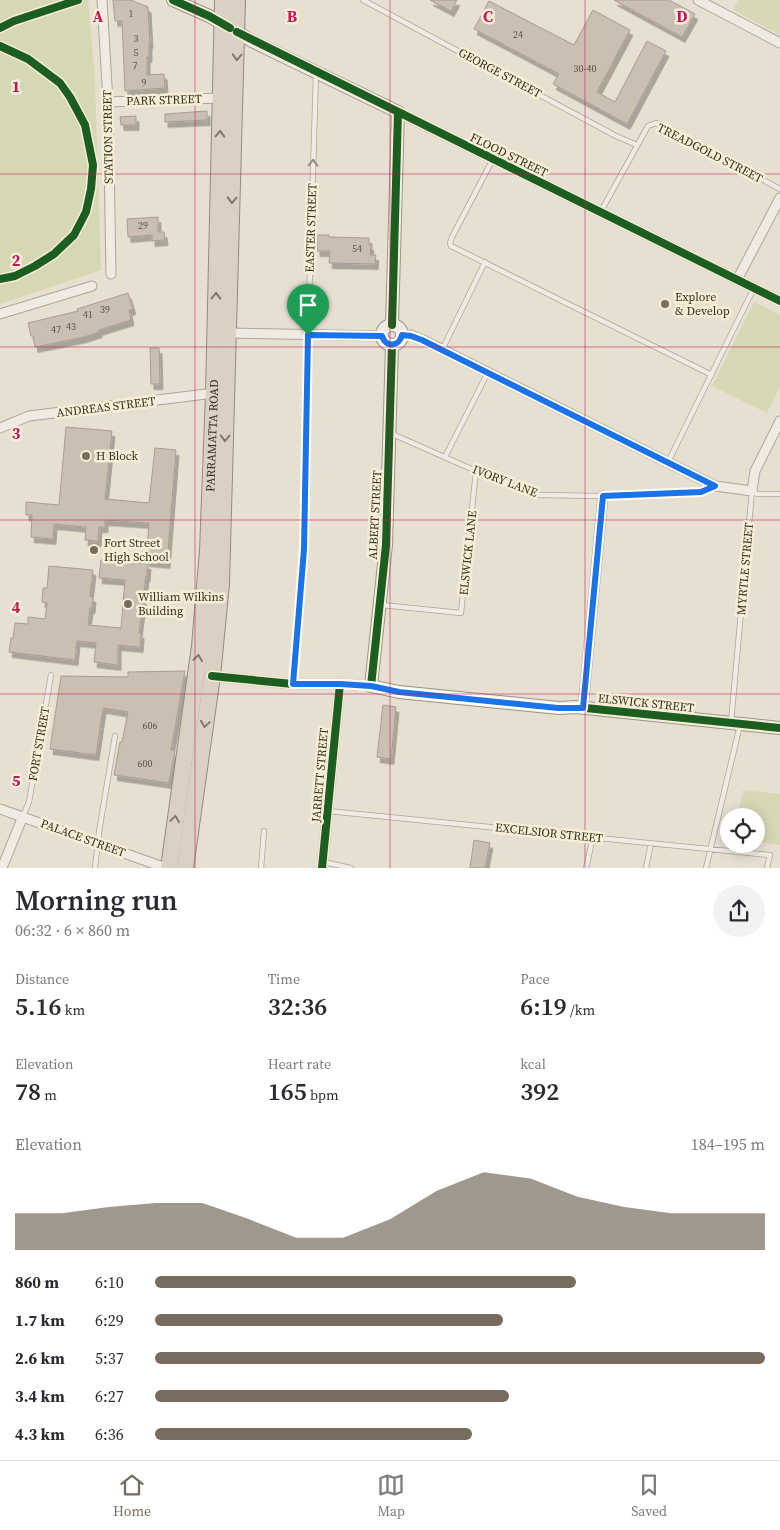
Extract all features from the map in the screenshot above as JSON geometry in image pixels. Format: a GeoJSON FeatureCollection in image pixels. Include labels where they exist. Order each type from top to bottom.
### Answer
{"type":"FeatureCollection","features":[{"type":"Feature","properties":{"kind":"highway","name":"PARRAMATTA ROAD"},"geometry":{"type":"LineString","coordinates":[[185,868],[212,676],[221,584],[228,333],[230,28],[223,0]]}},
{"type":"Feature","properties":{"kind":"highway","name":"PARRAMATTA ROAD"},"geometry":{"type":"LineString","coordinates":[[167,868],[200,646],[208,551],[214,393],[220,98],[230,28],[238,0]]}},
{"type":"Feature","properties":{"kind":"street","name":"STATION STREET"},"geometry":{"type":"LineString","coordinates":[[102,0],[108,102],[111,274]]}},
{"type":"Feature","properties":{"kind":"street","name":"FLOOD STREET"},"geometry":{"type":"LineString","coordinates":[[173,0],[780,301]]}},
{"type":"Feature","properties":{"kind":"street"},"geometry":{"type":"LineString","coordinates":[[698,0],[780,43]]}},
{"type":"Feature","properties":{"kind":"street","name":"PARK STREET"},"geometry":{"type":"LineString","coordinates":[[108,102],[220,98]]}},
{"type":"Feature","properties":{"kind":"street"},"geometry":{"type":"LineString","coordinates":[[392,325],[398,112]]}},
{"type":"Feature","properties":{"kind":"street"},"geometry":{"type":"LineString","coordinates":[[737,280],[777,212],[780,198]]}},
{"type":"Feature","properties":{"kind":"street"},"geometry":{"type":"LineString","coordinates":[[0,314],[92,286]]}},
{"type":"Feature","properties":{"kind":"street"},"geometry":{"type":"LineString","coordinates":[[392,325],[399,328],[402,335],[399,342],[392,345],[384,342],[382,336],[384,329],[392,325]]}},
{"type":"Feature","properties":{"kind":"street"},"geometry":{"type":"LineString","coordinates":[[228,333],[382,336]]}},
{"type":"Feature","properties":{"kind":"street"},"geometry":{"type":"LineString","coordinates":[[402,335],[411,336],[488,372],[715,486],[752,491]]}},
{"type":"Feature","properties":{"kind":"street","name":"ALBERT STREET"},"geometry":{"type":"LineString","coordinates":[[371,686],[386,545],[392,345]]}},
{"type":"Feature","properties":{"kind":"street","name":"ANDREAS STREET"},"geometry":{"type":"LineString","coordinates":[[0,428],[29,416],[214,393]]}},
{"type":"Feature","properties":{"kind":"street","name":"MYRTLE STREET"},"geometry":{"type":"LineString","coordinates":[[752,491],[755,471],[780,421]]}},
{"type":"Feature","properties":{"kind":"street"},"geometry":{"type":"LineString","coordinates":[[583,708],[603,496]]}},
{"type":"Feature","properties":{"kind":"street","name":"ELSWICK STREET"},"geometry":{"type":"LineString","coordinates":[[212,676],[293,684],[371,686],[399,692],[780,728]]}},
{"type":"Feature","properties":{"kind":"street","name":"JARRETT STREET"},"geometry":{"type":"LineString","coordinates":[[322,865],[340,684]]}},
{"type":"Feature","properties":{"kind":"street","name":"PALACE STREET"},"geometry":{"type":"LineString","coordinates":[[0,809],[167,868]]}},
{"type":"Feature","properties":{"kind":"street","name":"FORT STREET"},"geometry":{"type":"LineString","coordinates":[[2,868],[23,816]]}},
{"type":"Feature","properties":{"kind":"lane","name":"GEORGE STREET"},"geometry":{"type":"LineString","coordinates":[[363,0],[616,136],[637,145]]}},
{"type":"Feature","properties":{"kind":"lane","name":"EASTER STREET"},"geometry":{"type":"LineString","coordinates":[[293,684],[304,549],[316,72]]}},
{"type":"Feature","properties":{"kind":"lane","name":"TREADGOLD STREET"},"geometry":{"type":"LineString","coordinates":[[600,213],[648,126],[656,123],[780,189]]}},
{"type":"Feature","properties":{"kind":"lane"},"geometry":{"type":"LineString","coordinates":[[493,159],[452,237],[451,246],[712,375]]}},
{"type":"Feature","properties":{"kind":"lane"},"geometry":{"type":"LineString","coordinates":[[442,350],[485,262]]}},
{"type":"Feature","properties":{"kind":"lane"},"geometry":{"type":"LineString","coordinates":[[668,463],[754,288]]}},
{"type":"Feature","properties":{"kind":"lane"},"geometry":{"type":"LineString","coordinates":[[445,457],[488,372]]}},
{"type":"Feature","properties":{"kind":"lane","name":"IVORY LANE"},"geometry":{"type":"LineString","coordinates":[[390,433],[476,471],[538,495],[603,496],[701,492],[715,486]]}},
{"type":"Feature","properties":{"kind":"lane","name":"ELSWICK LANE"},"geometry":{"type":"LineString","coordinates":[[380,605],[461,613],[476,471]]}},
{"type":"Feature","properties":{"kind":"lane"},"geometry":{"type":"LineString","coordinates":[[752,491],[757,494],[780,494]]}},
{"type":"Feature","properties":{"kind":"lane","name":"MYRTLE STREET"},"geometry":{"type":"LineString","coordinates":[[706,868],[736,724],[752,491]]}},
{"type":"Feature","properties":{"kind":"lane","name":"FORT STREET"},"geometry":{"type":"LineString","coordinates":[[23,816],[29,802],[51,675]]}},
{"type":"Feature","properties":{"kind":"lane"},"geometry":{"type":"LineString","coordinates":[[95,868],[97,844],[115,736]]}},
{"type":"Feature","properties":{"kind":"lane","name":"EXCELSIOR STREET"},"geometry":{"type":"LineString","coordinates":[[328,811],[770,855],[767,868]]}},
{"type":"Feature","properties":{"kind":"lane"},"geometry":{"type":"LineString","coordinates":[[261,868],[264,831]]}},
{"type":"Feature","properties":{"kind":"lane"},"geometry":{"type":"LineString","coordinates":[[586,868],[593,837]]}},
{"type":"Feature","properties":{"kind":"lane"},"geometry":{"type":"LineString","coordinates":[[646,868],[651,843]]}},
{"type":"Feature","properties":{"kind":"lane"},"geometry":{"type":"LineString","coordinates":[[322,865],[351,868]]}},
{"type":"Feature","properties":{"kind":"green space"},"geometry":{"type":"Polygon","coordinates":[[[0,0],[88,0],[95,81],[101,270],[0,304],[0,0]]]}},
{"type":"Feature","properties":{"kind":"green space"},"geometry":{"type":"Polygon","coordinates":[[[738,0],[780,0],[780,35],[733,10],[738,0]]]}},
{"type":"Feature","properties":{"kind":"green space"},"geometry":{"type":"Polygon","coordinates":[[[754,302],[780,315],[780,386],[767,413],[712,386],[754,302]]]}},
{"type":"Feature","properties":{"kind":"green space"},"geometry":{"type":"Polygon","coordinates":[[[743,790],[780,794],[780,845],[765,843],[765,808],[740,808],[743,790]]]}},
{"type":"Feature","properties":{"kind":"building"},"geometry":{"type":"Polygon","coordinates":[[[113,0],[131,0],[148,7],[150,43],[149,57],[147,57],[147,75],[164,74],[165,88],[125,91],[122,21],[115,21],[113,0]]]}},
{"type":"Feature","properties":{"kind":"building"},"geometry":{"type":"Polygon","coordinates":[[[430,0],[457,0],[451,11],[430,0]]]}},
{"type":"Feature","properties":{"kind":"building"},"geometry":{"type":"Polygon","coordinates":[[[614,0],[669,0],[695,14],[682,37],[614,0]]]}},
{"type":"Feature","properties":{"kind":"building"},"geometry":{"type":"Polygon","coordinates":[[[489,1],[574,45],[593,10],[630,30],[597,92],[615,102],[647,41],[666,51],[627,124],[553,84],[559,74],[474,29],[489,1]]]}},
{"type":"Feature","properties":{"kind":"building"},"geometry":{"type":"Polygon","coordinates":[[[207,111],[207,120],[165,122],[165,114],[207,111]]]}},
{"type":"Feature","properties":{"kind":"building"},"geometry":{"type":"Polygon","coordinates":[[[136,116],[136,125],[121,125],[120,117],[136,116]]]}},
{"type":"Feature","properties":{"kind":"building"},"geometry":{"type":"Polygon","coordinates":[[[158,217],[158,232],[164,232],[165,240],[152,241],[152,235],[128,237],[127,219],[158,217]]]}},
{"type":"Feature","properties":{"kind":"building"},"geometry":{"type":"Polygon","coordinates":[[[317,235],[369,238],[369,245],[371,245],[370,255],[376,255],[375,264],[329,263],[330,251],[317,251],[317,235]]]}},
{"type":"Feature","properties":{"kind":"building"},"geometry":{"type":"Polygon","coordinates":[[[128,293],[133,309],[129,310],[131,320],[84,337],[35,347],[28,323],[78,311],[77,309],[128,293]]]}},
{"type":"Feature","properties":{"kind":"building"},"geometry":{"type":"Polygon","coordinates":[[[150,348],[159,348],[160,384],[151,384],[150,348]]]}},
{"type":"Feature","properties":{"kind":"building"},"geometry":{"type":"Polygon","coordinates":[[[66,427],[112,431],[105,499],[149,503],[155,448],[176,450],[167,563],[146,561],[149,523],[105,520],[105,527],[99,527],[98,541],[85,540],[86,527],[54,524],[53,539],[31,537],[32,515],[26,515],[26,502],[59,505],[66,427]]]}},
{"type":"Feature","properties":{"kind":"building"},"geometry":{"type":"Polygon","coordinates":[[[101,560],[148,564],[139,633],[141,633],[140,647],[118,645],[118,665],[94,662],[96,643],[77,641],[75,660],[9,652],[15,623],[28,624],[28,617],[45,619],[47,603],[42,602],[43,588],[47,588],[49,566],[93,570],[90,596],[93,597],[92,608],[90,608],[88,625],[121,628],[125,580],[99,578],[101,560]]]}},
{"type":"Feature","properties":{"kind":"building"},"geometry":{"type":"Polygon","coordinates":[[[185,671],[171,750],[175,751],[169,783],[114,775],[128,712],[103,708],[96,755],[50,749],[61,676],[128,677],[128,672],[185,671]]]}},
{"type":"Feature","properties":{"kind":"building"},"geometry":{"type":"Polygon","coordinates":[[[383,705],[396,707],[391,759],[377,757],[383,705]]]}},
{"type":"Feature","properties":{"kind":"building"},"geometry":{"type":"Polygon","coordinates":[[[474,840],[490,843],[485,868],[470,868],[474,840]]]}},
{"type":"Feature","properties":{"kind":"cycle path"},"geometry":{"type":"LineString","coordinates":[[0,28],[14,21],[78,0]]}},
{"type":"Feature","properties":{"kind":"cycle path"},"geometry":{"type":"LineString","coordinates":[[173,0],[209,16],[230,28]]}},
{"type":"Feature","properties":{"kind":"cycle path"},"geometry":{"type":"LineString","coordinates":[[237,32],[780,301]]}},
{"type":"Feature","properties":{"kind":"cycle path"},"geometry":{"type":"LineString","coordinates":[[0,46],[28,59],[60,83],[85,125],[93,165],[91,189],[86,212],[74,235],[54,254],[35,266],[15,276],[0,279]]}},
{"type":"Feature","properties":{"kind":"cycle path"},"geometry":{"type":"LineString","coordinates":[[392,325],[398,112]]}},
{"type":"Feature","properties":{"kind":"cycle path"},"geometry":{"type":"LineString","coordinates":[[371,686],[386,545],[392,345]]}},
{"type":"Feature","properties":{"kind":"cycle path"},"geometry":{"type":"LineString","coordinates":[[212,676],[293,684],[371,686],[399,692],[559,708],[576,707],[780,728]]}},
{"type":"Feature","properties":{"kind":"cycle path"},"geometry":{"type":"LineString","coordinates":[[322,868],[340,684]]}},
{"type":"Feature","properties":{"kind":"place","name":"Explore & Develop"},"geometry":{"type":"Point","coordinates":[665,304]}},
{"type":"Feature","properties":{"kind":"place","name":"H Block"},"geometry":{"type":"Point","coordinates":[86,456]}},
{"type":"Feature","properties":{"kind":"place","name":"Fort Street High School"},"geometry":{"type":"Point","coordinates":[94,550]}},
{"type":"Feature","properties":{"kind":"place","name":"William Wilkins Building"},"geometry":{"type":"Point","coordinates":[128,604]}},
{"type":"Feature","properties":{"kind":"route"},"geometry":{"type":"LineString","coordinates":[[308,335],[382,336],[384,342],[389,345],[399,342],[402,335],[422,340],[715,486],[701,492],[603,496],[583,708],[558,708],[399,692],[371,686],[293,684],[304,549],[308,335]]}}]}
